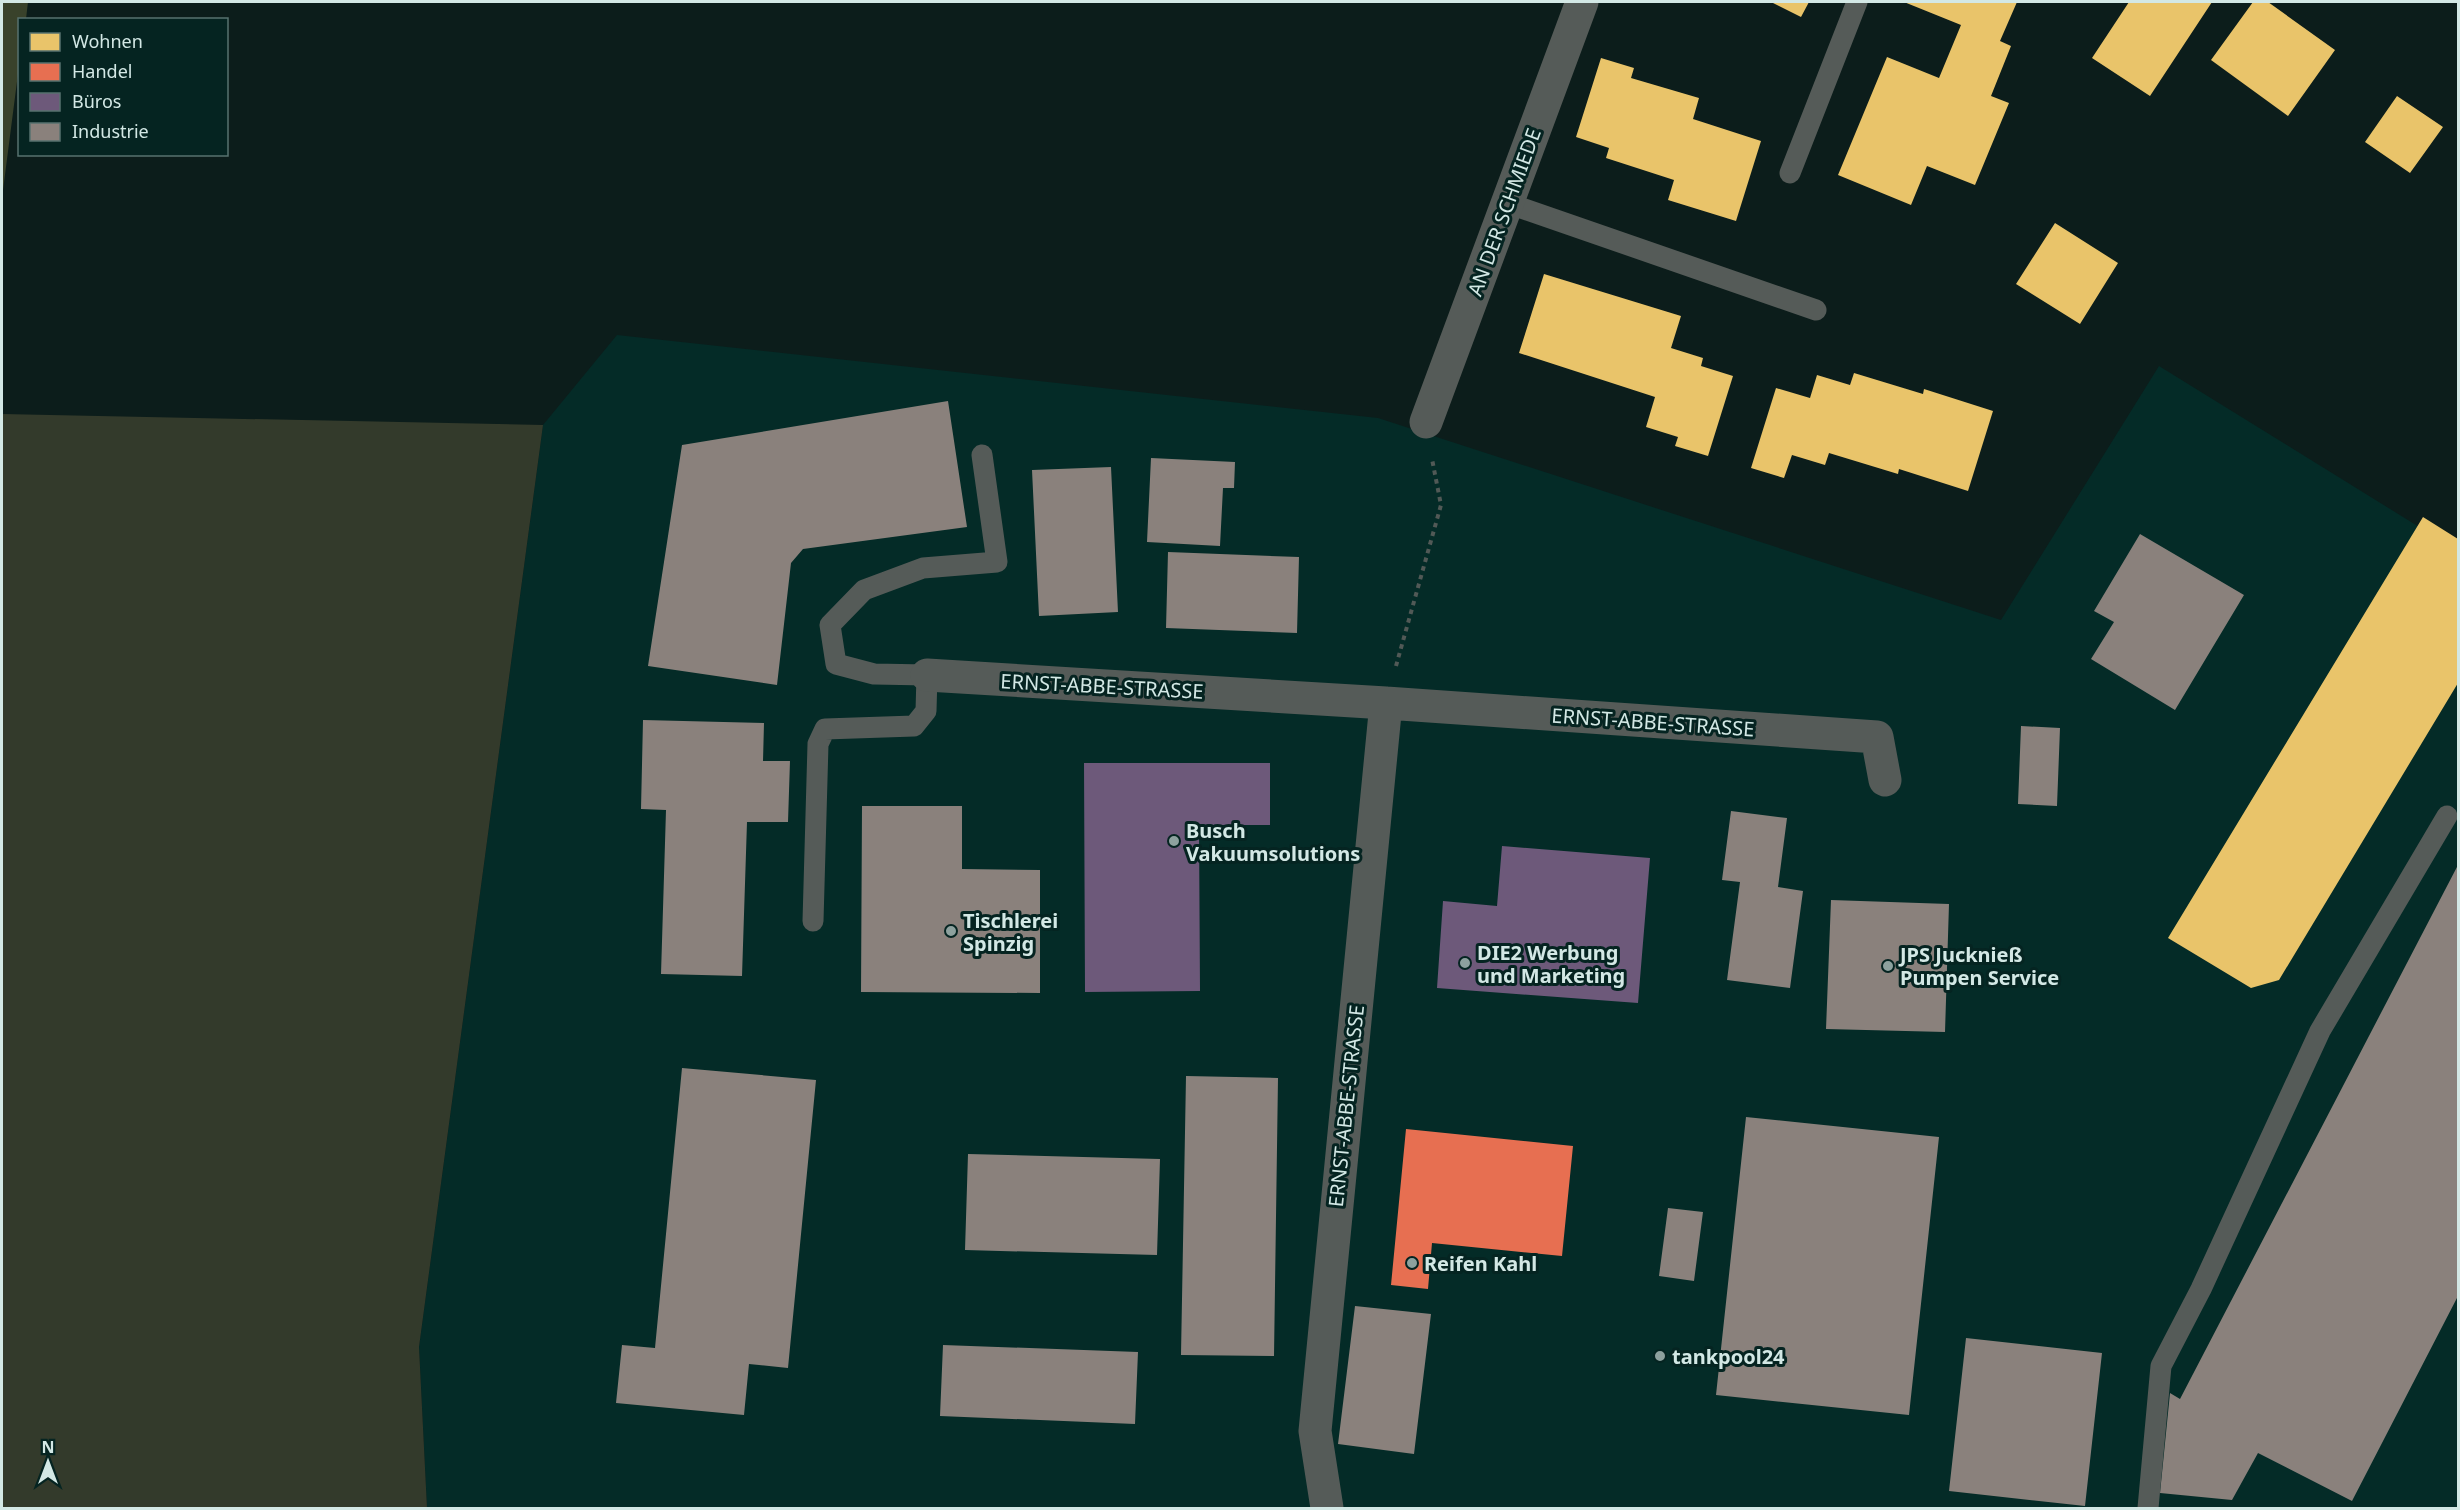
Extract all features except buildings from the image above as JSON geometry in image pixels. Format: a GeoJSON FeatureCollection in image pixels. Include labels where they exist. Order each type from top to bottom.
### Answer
{"type":"FeatureCollection","features":[{"type":"Feature","properties":{"kind":"street","name":"AN DER SCHMIEDE"},"geometry":{"type":"LineString","coordinates":[[1426,422],[1582,2]]}},
{"type":"Feature","properties":{"kind":"street","name":"ERNST-ABBE-STRASSE"},"geometry":{"type":"LineString","coordinates":[[927,675],[1386,703],[1877,737],[1885,780]]}},
{"type":"Feature","properties":{"kind":"street","name":"ERNST-ABBE-STRASSE"},"geometry":{"type":"LineString","coordinates":[[1327,1509],[1314,1431],[1386,703]]}},
{"type":"Feature","properties":{"kind":"lane"},"geometry":{"type":"LineString","coordinates":[[1790,173],[1857,2]]}},
{"type":"Feature","properties":{"kind":"lane"},"geometry":{"type":"LineString","coordinates":[[1507,203],[1816,310]]}},
{"type":"Feature","properties":{"kind":"lane"},"geometry":{"type":"LineString","coordinates":[[813,921],[818,744],[825,729],[914,726],[926,711],[927,675],[874,674],[836,664],[830,625],[864,590],[923,568],[996,562],[982,455]]}},
{"type":"Feature","properties":{"kind":"lane"},"geometry":{"type":"LineString","coordinates":[[2148,1509],[2161,1366],[2201,1288],[2320,1031],[2447,816]]}},
{"type":"Feature","properties":{"kind":"path"},"geometry":{"type":"LineString","coordinates":[[1386,703],[1440,505],[1426,422]]}},
{"type":"Feature","properties":{"kind":"shaded area"},"geometry":{"type":"Polygon","coordinates":[[[2,2],[28,2],[26,18],[18,18],[18,74],[2,198],[2,2]]]}},
{"type":"Feature","properties":{"kind":"shaded area"},"geometry":{"type":"Polygon","coordinates":[[[617,335],[1378,418],[2001,620],[2159,366],[2458,551],[2458,1508],[427,1508],[419,1347],[543,425],[617,335]]]}},
{"type":"Feature","properties":{"kind":"shaded area"},"geometry":{"type":"Polygon","coordinates":[[[2,414],[543,425],[419,1347],[427,1508],[2,1508],[2,414]]]}},
{"type":"Feature","properties":{"kind":"place","name":"Busch Vakuumsolutions"},"geometry":{"type":"Point","coordinates":[1174,841]}},
{"type":"Feature","properties":{"kind":"place","name":"Tischlerei Spinzig"},"geometry":{"type":"Point","coordinates":[951,931]}},
{"type":"Feature","properties":{"kind":"place","name":"DIE2 Werbung und Marketing"},"geometry":{"type":"Point","coordinates":[1465,963]}},
{"type":"Feature","properties":{"kind":"place","name":"JPS Jucknieß Pumpen Service"},"geometry":{"type":"Point","coordinates":[1888,966]}},
{"type":"Feature","properties":{"kind":"place","name":"Reifen Kahl"},"geometry":{"type":"Point","coordinates":[1412,1263]}},
{"type":"Feature","properties":{"kind":"place","name":"tankpool24"},"geometry":{"type":"Point","coordinates":[1660,1356]}}]}
